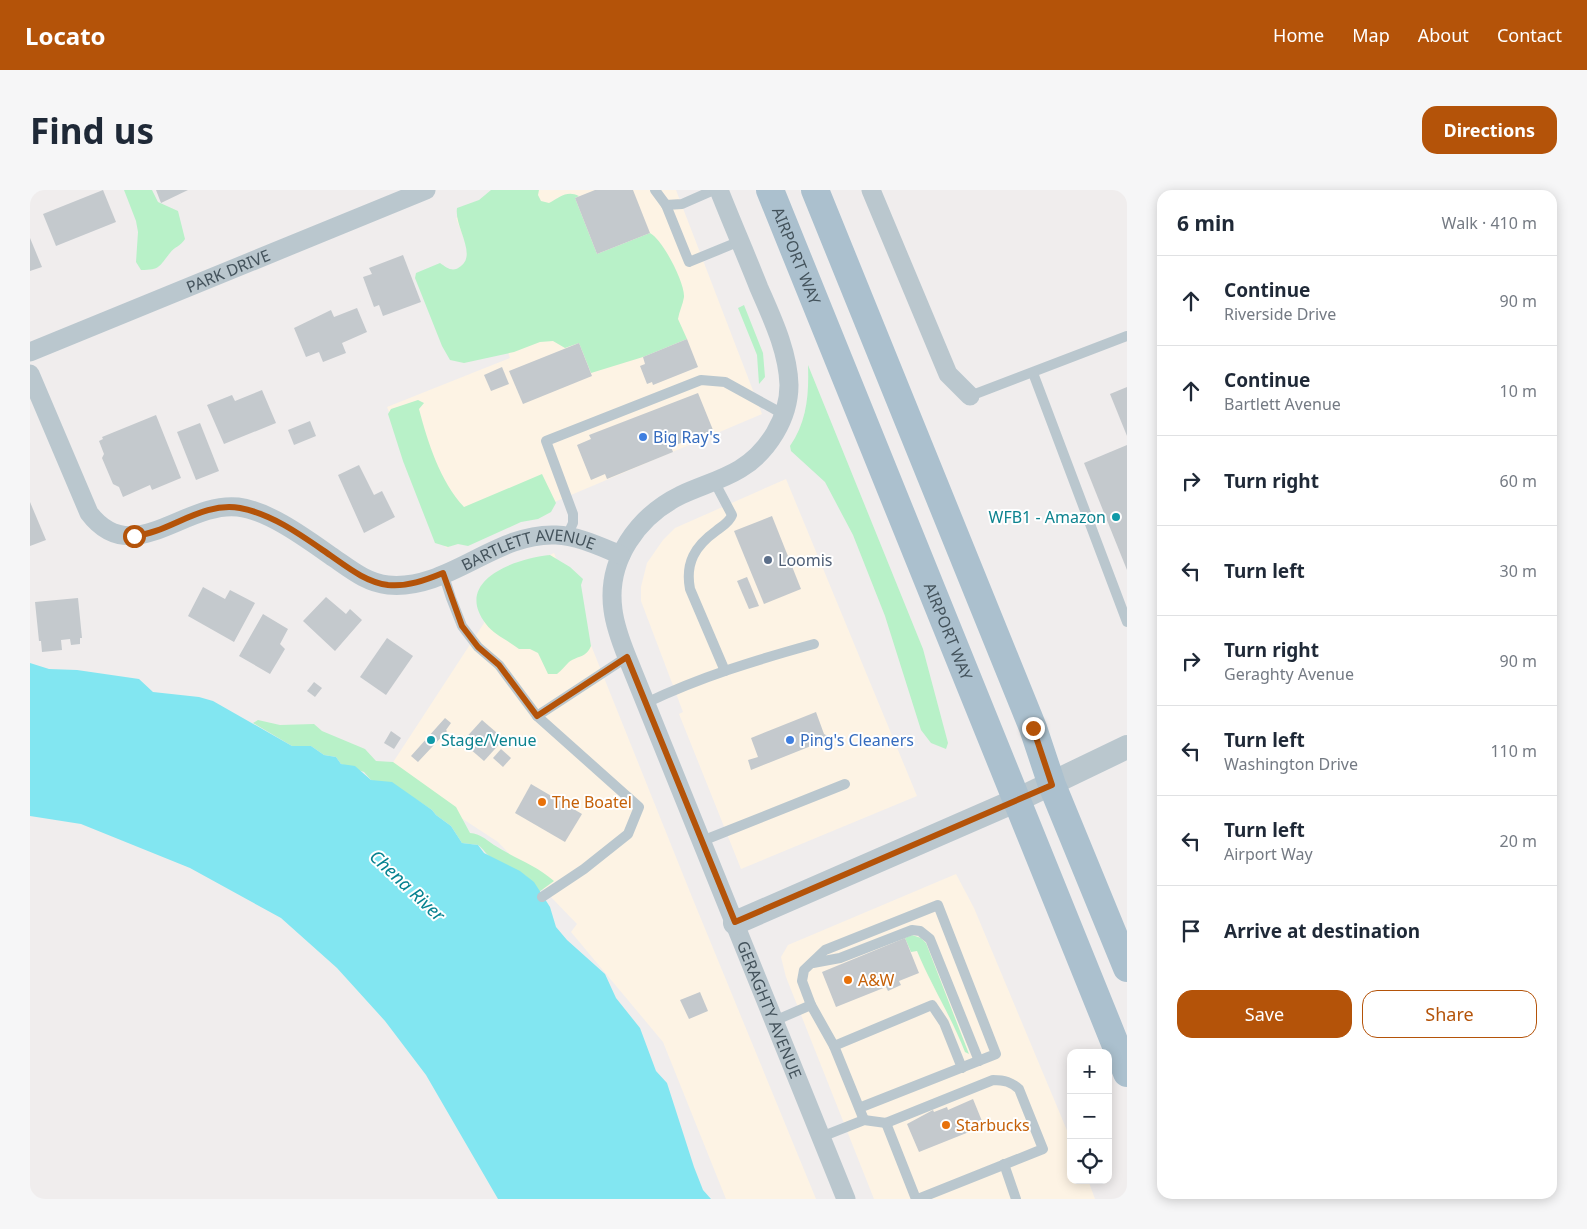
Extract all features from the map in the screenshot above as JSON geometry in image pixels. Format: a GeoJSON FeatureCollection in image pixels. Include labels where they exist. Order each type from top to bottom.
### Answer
{"type":"FeatureCollection","features":[{"type":"Feature","properties":{"kind":"main road","name":"AIRPORT WAY"},"geometry":{"type":"LineString","coordinates":[[770,190],[1127,1073]]}},
{"type":"Feature","properties":{"kind":"main road"},"geometry":{"type":"LineString","coordinates":[[815,190],[1033,728],[1052,785],[1127,968]]}},
{"type":"Feature","properties":{"kind":"street","name":"PARK DRIVE"},"geometry":{"type":"LineString","coordinates":[[30,352],[426,190]]}},
{"type":"Feature","properties":{"kind":"street","name":"BARTLETT AVENUE"},"geometry":{"type":"LineString","coordinates":[[616,624],[612,593],[614,579],[621,555],[638,526],[651,514],[681,496],[739,470],[757,456],[772,438],[783,414],[789,386],[787,364],[772,317],[719,190]]}},
{"type":"Feature","properties":{"kind":"street"},"geometry":{"type":"LineString","coordinates":[[871,190],[948,374],[970,396]]}},
{"type":"Feature","properties":{"kind":"street","name":"BARTLETT AVENUE"},"geometry":{"type":"LineString","coordinates":[[30,374],[89,512],[98,525],[109,532],[124,536],[143,535],[202,512],[238,507],[256,512],[299,534],[354,571],[372,581],[388,585],[408,584],[443,573],[520,540],[544,536],[567,536],[621,555]]}},
{"type":"Feature","properties":{"kind":"street","name":"GERAGHTY AVENUE"},"geometry":{"type":"LineString","coordinates":[[616,624],[627,657],[846,1199]]}},
{"type":"Feature","properties":{"kind":"street"},"geometry":{"type":"LineString","coordinates":[[735,922],[1052,785],[1094,761],[1127,747]]}},
{"type":"Feature","properties":{"kind":"lane"},"geometry":{"type":"LineString","coordinates":[[656,190],[666,204],[690,262],[740,241]]}},
{"type":"Feature","properties":{"kind":"lane"},"geometry":{"type":"LineString","coordinates":[[666,204],[682,204],[714,190]]}},
{"type":"Feature","properties":{"kind":"lane"},"geometry":{"type":"LineString","coordinates":[[970,396],[1127,336]]}},
{"type":"Feature","properties":{"kind":"lane"},"geometry":{"type":"LineString","coordinates":[[1034,373],[1127,622]]}},
{"type":"Feature","properties":{"kind":"lane"},"geometry":{"type":"LineString","coordinates":[[567,536],[574,514],[546,441],[701,380],[724,382],[783,414]]}},
{"type":"Feature","properties":{"kind":"lane"},"geometry":{"type":"LineString","coordinates":[[714,482],[732,515],[730,520],[706,538],[695,552],[688,565],[688,577],[690,589],[725,671]]}},
{"type":"Feature","properties":{"kind":"lane"},"geometry":{"type":"LineString","coordinates":[[443,573],[462,626],[478,647],[499,665],[537,716],[639,807],[628,834],[584,869],[542,897]]}},
{"type":"Feature","properties":{"kind":"lane"},"geometry":{"type":"LineString","coordinates":[[646,703],[677,688],[725,671],[814,644]]}},
{"type":"Feature","properties":{"kind":"lane"},"geometry":{"type":"LineString","coordinates":[[537,716],[627,657]]}},
{"type":"Feature","properties":{"kind":"lane"},"geometry":{"type":"LineString","coordinates":[[702,841],[844,784]]}},
{"type":"Feature","properties":{"kind":"lane"},"geometry":{"type":"LineString","coordinates":[[859,1108],[996,1054],[938,905],[825,950],[804,970],[802,981],[811,1005],[834,1046],[859,1108],[864,1120]]}},
{"type":"Feature","properties":{"kind":"lane"},"geometry":{"type":"LineString","coordinates":[[813,963],[840,958],[912,930],[925,935],[930,939],[980,1061]]}},
{"type":"Feature","properties":{"kind":"lane"},"geometry":{"type":"LineString","coordinates":[[774,1021],[811,1005]]}},
{"type":"Feature","properties":{"kind":"lane"},"geometry":{"type":"LineString","coordinates":[[834,1046],[932,1005],[944,1023],[962,1068]]}},
{"type":"Feature","properties":{"kind":"lane"},"geometry":{"type":"LineString","coordinates":[[821,1137],[864,1120],[886,1124],[993,1080],[1001,1080],[1013,1084],[1019,1089],[1043,1148],[917,1199],[886,1124]]}},
{"type":"Feature","properties":{"kind":"lane"},"geometry":{"type":"LineString","coordinates":[[1004,1164],[1016,1199]]}},
{"type":"Feature","properties":{"kind":"shaded area"},"geometry":{"type":"Polygon","coordinates":[[[529,190],[676,190],[762,414],[446,548],[387,407],[510,358],[456,218],[529,190]]]}},
{"type":"Feature","properties":{"kind":"shaded area"},"geometry":{"type":"Polygon","coordinates":[[[786,479],[917,796],[741,869],[679,714],[683,712],[641,601],[641,587],[647,563],[663,540],[675,528],[786,479]]]}},
{"type":"Feature","properties":{"kind":"shaded area"},"geometry":{"type":"Polygon","coordinates":[[[554,553],[816,1199],[726,1199],[663,1042],[571,932],[577,924],[498,842],[388,770],[518,571],[554,553]]]}},
{"type":"Feature","properties":{"kind":"shaded area"},"geometry":{"type":"Polygon","coordinates":[[[956,874],[974,908],[1067,1130],[1067,1184],[1089,1184],[1095,1199],[874,1199],[786,977],[781,957],[788,945],[956,874]]]}},
{"type":"Feature","properties":{"kind":"green space"},"geometry":{"type":"Polygon","coordinates":[[[124,190],[152,190],[158,202],[178,211],[185,239],[156,268],[141,270],[136,262],[138,232],[136,221],[124,190]]]}},
{"type":"Feature","properties":{"kind":"green space"},"geometry":{"type":"Polygon","coordinates":[[[491,190],[539,190],[538,195],[541,201],[549,203],[567,194],[579,196],[575,198],[597,254],[650,233],[667,253],[681,282],[684,297],[678,319],[687,339],[643,357],[591,373],[579,343],[565,348],[553,341],[540,342],[514,352],[464,363],[450,360],[442,346],[415,278],[416,273],[440,263],[453,269],[461,266],[467,254],[457,208],[479,200],[491,190]]]}},
{"type":"Feature","properties":{"kind":"green space"},"geometry":{"type":"Polygon","coordinates":[[[744,305],[763,353],[765,377],[759,384],[757,355],[738,308],[744,305]]]}},
{"type":"Feature","properties":{"kind":"green space"},"geometry":{"type":"Polygon","coordinates":[[[808,365],[923,649],[948,743],[946,749],[931,743],[921,730],[885,616],[853,535],[825,482],[791,451],[790,446],[796,437],[806,407],[808,365]]]}},
{"type":"Feature","properties":{"kind":"green space"},"geometry":{"type":"Polygon","coordinates":[[[418,400],[424,403],[419,409],[436,461],[448,486],[464,507],[542,474],[556,503],[551,512],[538,519],[521,522],[468,546],[458,544],[448,547],[435,543],[403,461],[388,414],[391,409],[418,400]]]}},
{"type":"Feature","properties":{"kind":"green space"},"geometry":{"type":"Polygon","coordinates":[[[550,555],[570,567],[583,579],[581,585],[591,646],[587,653],[569,662],[557,674],[548,674],[538,653],[530,649],[519,649],[493,631],[486,624],[478,609],[477,595],[483,584],[493,574],[521,561],[550,555]]]}},
{"type":"Feature","properties":{"kind":"green space"},"geometry":{"type":"Polygon","coordinates":[[[258,720],[280,725],[314,724],[322,731],[365,749],[376,761],[393,762],[456,807],[470,833],[483,837],[502,850],[540,870],[554,881],[539,892],[530,879],[492,858],[478,845],[462,843],[451,826],[417,800],[371,780],[364,772],[341,764],[336,757],[324,755],[311,746],[292,746],[253,723],[258,720]]]}},
{"type":"Feature","properties":{"kind":"green space"},"geometry":{"type":"Polygon","coordinates":[[[912,935],[921,938],[926,943],[969,1054],[965,1052],[917,951],[911,952],[905,938],[912,935]]]}},
{"type":"Feature","properties":{"kind":"water","name":"Chena River"},"geometry":{"type":"Polygon","coordinates":[[[30,663],[49,669],[77,670],[139,679],[153,692],[199,697],[213,701],[292,746],[311,746],[324,755],[336,757],[341,764],[355,766],[371,780],[392,782],[451,826],[462,843],[478,845],[484,853],[520,871],[534,882],[550,907],[556,927],[567,940],[605,974],[616,998],[640,1028],[656,1071],[667,1083],[703,1190],[711,1199],[498,1199],[426,1075],[385,1021],[337,968],[281,918],[190,868],[81,824],[30,816],[30,663]]]}},
{"type":"Feature","properties":{"kind":"building"},"geometry":{"type":"Polygon","coordinates":[[[103,190],[116,222],[56,246],[43,214],[103,190]]]}},
{"type":"Feature","properties":{"kind":"building"},"geometry":{"type":"Polygon","coordinates":[[[156,190],[188,190],[161,203],[156,190]]]}},
{"type":"Feature","properties":{"kind":"building"},"geometry":{"type":"Polygon","coordinates":[[[595,190],[633,190],[650,233],[597,254],[575,198],[595,190]]]}},
{"type":"Feature","properties":{"kind":"building"},"geometry":{"type":"Polygon","coordinates":[[[30,238],[42,267],[30,271],[30,238]]]}},
{"type":"Feature","properties":{"kind":"building"},"geometry":{"type":"Polygon","coordinates":[[[403,255],[421,302],[383,316],[379,305],[374,307],[363,277],[372,274],[369,268],[403,255]]]}},
{"type":"Feature","properties":{"kind":"building"},"geometry":{"type":"Polygon","coordinates":[[[357,308],[367,332],[342,343],[346,353],[323,362],[319,352],[306,357],[294,328],[331,310],[334,317],[357,308]]]}},
{"type":"Feature","properties":{"kind":"building"},"geometry":{"type":"Polygon","coordinates":[[[687,339],[698,367],[653,385],[652,382],[647,384],[640,366],[645,364],[643,357],[687,339]]]}},
{"type":"Feature","properties":{"kind":"building"},"geometry":{"type":"Polygon","coordinates":[[[579,343],[592,376],[523,404],[509,371],[579,343]]]}},
{"type":"Feature","properties":{"kind":"building"},"geometry":{"type":"Polygon","coordinates":[[[502,367],[509,384],[491,391],[484,375],[502,367]]]}},
{"type":"Feature","properties":{"kind":"building"},"geometry":{"type":"Polygon","coordinates":[[[1127,387],[1127,436],[1110,394],[1127,387]]]}},
{"type":"Feature","properties":{"kind":"building"},"geometry":{"type":"Polygon","coordinates":[[[262,390],[276,423],[224,444],[207,405],[232,395],[235,401],[262,390]]]}},
{"type":"Feature","properties":{"kind":"building","name":"Big Ray's"},"geometry":{"type":"Polygon","coordinates":[[[698,393],[713,430],[671,447],[673,452],[607,479],[605,474],[591,480],[577,445],[591,439],[589,435],[698,393]]]}},
{"type":"Feature","properties":{"kind":"building"},"geometry":{"type":"Polygon","coordinates":[[[156,415],[181,478],[152,490],[150,485],[123,497],[119,487],[113,484],[102,458],[104,454],[99,441],[103,439],[102,437],[156,415]]]}},
{"type":"Feature","properties":{"kind":"building"},"geometry":{"type":"Polygon","coordinates":[[[310,421],[316,436],[294,445],[288,430],[310,421]]]}},
{"type":"Feature","properties":{"kind":"building"},"geometry":{"type":"Polygon","coordinates":[[[200,423],[219,471],[196,480],[177,432],[200,423]]]}},
{"type":"Feature","properties":{"kind":"building","name":"WFB1 - Amazon"},"geometry":{"type":"Polygon","coordinates":[[[1127,445],[1127,570],[1084,463],[1127,445]]]}},
{"type":"Feature","properties":{"kind":"building"},"geometry":{"type":"Polygon","coordinates":[[[359,465],[374,495],[382,491],[395,517],[364,533],[338,475],[359,465]]]}},
{"type":"Feature","properties":{"kind":"building"},"geometry":{"type":"Polygon","coordinates":[[[30,502],[46,540],[30,546],[30,502]]]}},
{"type":"Feature","properties":{"kind":"building","name":"Loomis"},"geometry":{"type":"Polygon","coordinates":[[[772,516],[801,589],[764,604],[734,531],[772,516]]]}},
{"type":"Feature","properties":{"kind":"building"},"geometry":{"type":"Polygon","coordinates":[[[747,577],[759,606],[749,609],[737,581],[747,577]]]}},
{"type":"Feature","properties":{"kind":"building"},"geometry":{"type":"Polygon","coordinates":[[[203,587],[225,599],[230,590],[255,603],[234,642],[188,616],[203,587]]]}},
{"type":"Feature","properties":{"kind":"building"},"geometry":{"type":"Polygon","coordinates":[[[326,597],[346,614],[350,609],[362,620],[335,651],[303,621],[326,597]]]}},
{"type":"Feature","properties":{"kind":"building"},"geometry":{"type":"Polygon","coordinates":[[[78,598],[82,638],[80,638],[80,644],[71,645],[70,639],[61,640],[62,650],[42,652],[35,602],[78,598]]]}},
{"type":"Feature","properties":{"kind":"building"},"geometry":{"type":"Polygon","coordinates":[[[263,614],[288,629],[280,644],[285,649],[270,674],[239,656],[263,614]]]}},
{"type":"Feature","properties":{"kind":"building"},"geometry":{"type":"Polygon","coordinates":[[[387,638],[413,656],[386,695],[360,677],[387,638]]]}},
{"type":"Feature","properties":{"kind":"building"},"geometry":{"type":"Polygon","coordinates":[[[314,682],[322,688],[315,697],[307,691],[314,682]]]}},
{"type":"Feature","properties":{"kind":"building","name":"Ping's Cleaners"},"geometry":{"type":"Polygon","coordinates":[[[816,712],[824,734],[830,737],[827,745],[821,742],[751,770],[748,760],[758,757],[751,738],[816,712]]]}},
{"type":"Feature","properties":{"kind":"building","name":"Stage/Venue"},"geometry":{"type":"Polygon","coordinates":[[[445,718],[451,723],[447,731],[418,762],[411,756],[445,718]]]}},
{"type":"Feature","properties":{"kind":"building"},"geometry":{"type":"Polygon","coordinates":[[[482,720],[504,739],[484,761],[462,742],[482,720]]]}},
{"type":"Feature","properties":{"kind":"building"},"geometry":{"type":"Polygon","coordinates":[[[391,731],[401,738],[394,749],[384,743],[391,731]]]}},
{"type":"Feature","properties":{"kind":"building"},"geometry":{"type":"Polygon","coordinates":[[[501,749],[511,758],[503,767],[493,758],[501,749]]]}},
{"type":"Feature","properties":{"kind":"building","name":"The Boatel"},"geometry":{"type":"Polygon","coordinates":[[[531,784],[582,814],[565,842],[515,813],[531,784]]]}},
{"type":"Feature","properties":{"kind":"building"},"geometry":{"type":"Polygon","coordinates":[[[905,938],[919,973],[899,981],[901,985],[888,991],[886,987],[836,1007],[822,972],[905,938]]]}},
{"type":"Feature","properties":{"kind":"building"},"geometry":{"type":"Polygon","coordinates":[[[700,992],[708,1011],[689,1019],[680,1000],[700,992]]]}},
{"type":"Feature","properties":{"kind":"building","name":"Starbucks"},"geometry":{"type":"Polygon","coordinates":[[[973,1099],[984,1126],[919,1152],[907,1124],[933,1110],[934,1112],[947,1107],[948,1110],[973,1099]]]}},
{"type":"Feature","properties":{"kind":"place","name":"Big Ray's"},"geometry":{"type":"Point","coordinates":[643,437]}},
{"type":"Feature","properties":{"kind":"place","name":"WFB1 - Amazon"},"geometry":{"type":"Point","coordinates":[1116,517]}},
{"type":"Feature","properties":{"kind":"place","name":"Loomis"},"geometry":{"type":"Point","coordinates":[768,560]}},
{"type":"Feature","properties":{"kind":"place","name":"Stage/Venue"},"geometry":{"type":"Point","coordinates":[431,740]}},
{"type":"Feature","properties":{"kind":"place","name":"Ping's Cleaners"},"geometry":{"type":"Point","coordinates":[790,740]}},
{"type":"Feature","properties":{"kind":"place","name":"The Boatel"},"geometry":{"type":"Point","coordinates":[542,802]}},
{"type":"Feature","properties":{"kind":"place","name":"A&W"},"geometry":{"type":"Point","coordinates":[848,980]}},
{"type":"Feature","properties":{"kind":"place","name":"Starbucks"},"geometry":{"type":"Point","coordinates":[946,1125]}},
{"type":"Feature","properties":{"kind":"route"},"geometry":{"type":"LineString","coordinates":[[134,536],[152,533],[202,512],[238,507],[256,512],[299,534],[372,581],[388,585],[408,584],[443,573],[462,626],[478,647],[499,665],[537,716],[627,657],[735,922],[1052,785],[1033,728]]}}]}
